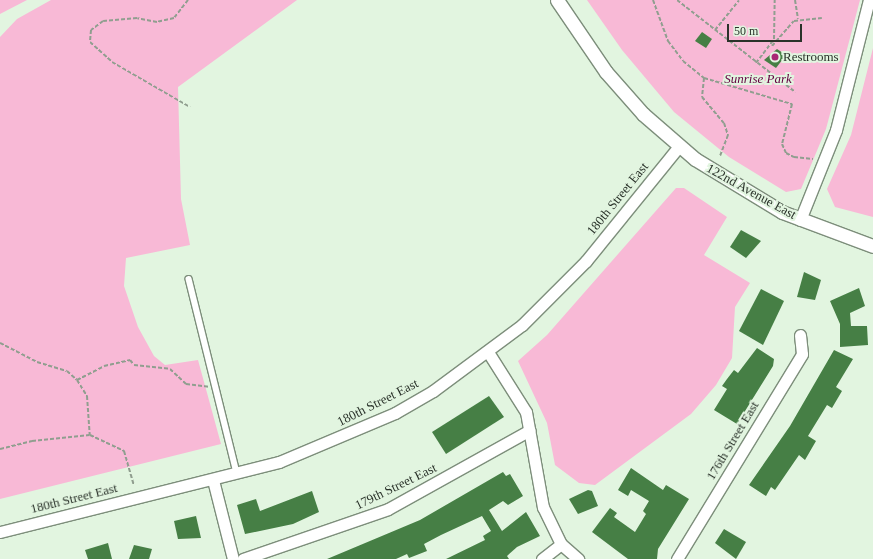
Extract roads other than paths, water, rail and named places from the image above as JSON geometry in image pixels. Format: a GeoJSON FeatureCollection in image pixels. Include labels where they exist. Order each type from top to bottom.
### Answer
{"type":"FeatureCollection","features":[{"type":"Feature","properties":{"kind":"street","name":"122nd Avenue East"},"geometry":{"type":"LineString","coordinates":[[557,0],[606,72],[643,114],[678,146],[728,181],[800,220],[873,246]]}},
{"type":"Feature","properties":{"kind":"street"},"geometry":{"type":"LineString","coordinates":[[800,220],[836,130],[869,0]]}},
{"type":"Feature","properties":{"kind":"street","name":"180th Street East"},"geometry":{"type":"LineString","coordinates":[[0,532],[238,474],[328,444],[394,413],[488,352],[522,325],[586,261],[678,146]]}},
{"type":"Feature","properties":{"kind":"street","name":"176th Street East"},"geometry":{"type":"LineString","coordinates":[[680,558],[802,354],[800,335]]}},
{"type":"Feature","properties":{"kind":"street"},"geometry":{"type":"LineString","coordinates":[[488,352],[514,388],[530,430],[543,507],[561,544],[578,559]]}},
{"type":"Feature","properties":{"kind":"street","name":"179th Street East"},"geometry":{"type":"LineString","coordinates":[[243,559],[388,509],[530,430]]}},
{"type":"Feature","properties":{"kind":"street"},"geometry":{"type":"LineString","coordinates":[[213,480],[233,559]]}},
{"type":"Feature","properties":{"kind":"street"},"geometry":{"type":"LineString","coordinates":[[542,559],[561,544]]}},
{"type":"Feature","properties":{"kind":"lane"},"geometry":{"type":"LineString","coordinates":[[189,280],[238,474]]}},
{"type":"Feature","properties":{"kind":"place","name":"Restrooms"},"geometry":{"type":"Point","coordinates":[775,57]}},
{"type":"Feature","properties":{"kind":"park label","name":"Sunrise Park"},"geometry":{"type":"Point","coordinates":[758,79]}}]}
